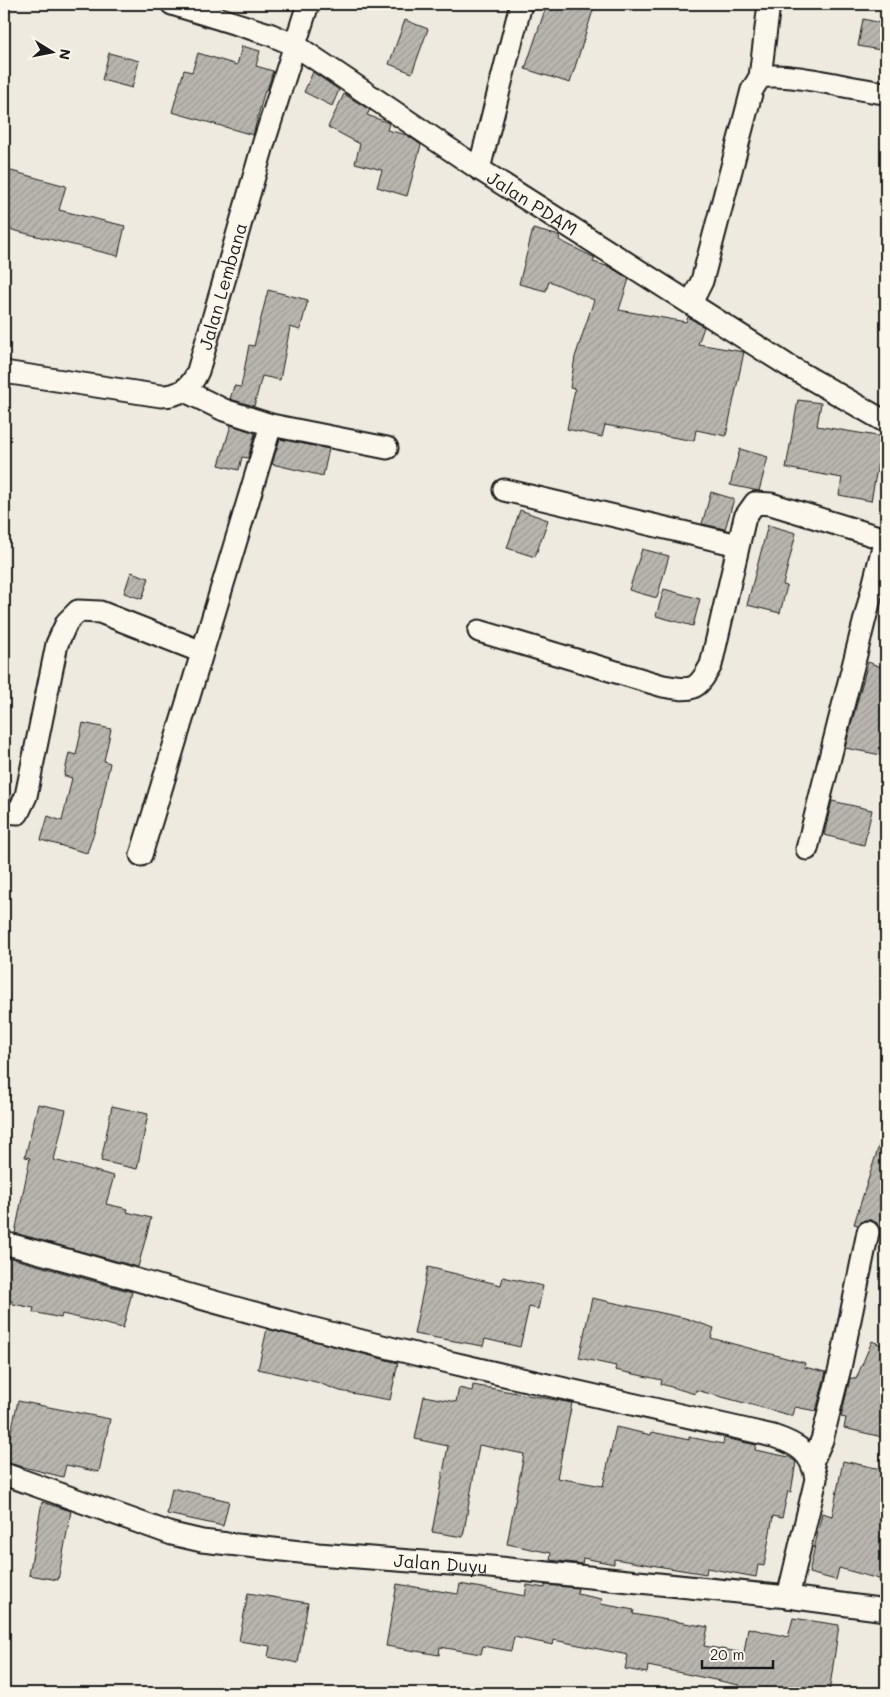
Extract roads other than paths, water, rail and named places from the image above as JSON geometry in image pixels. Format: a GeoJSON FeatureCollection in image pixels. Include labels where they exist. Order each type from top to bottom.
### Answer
{"type":"FeatureCollection","features":[{"type":"Feature","properties":{"kind":"street","name":"Jalan PDAM"},"geometry":{"type":"LineString","coordinates":[[172,4],[269,34],[295,45],[479,169],[787,365],[886,422]]}},
{"type":"Feature","properties":{"kind":"street","name":"Jalan Lembana"},"geometry":{"type":"LineString","coordinates":[[185,390],[198,371],[238,227],[308,4]]}},
{"type":"Feature","properties":{"kind":"street"},"geometry":{"type":"LineString","coordinates":[[479,169],[521,4]]}},
{"type":"Feature","properties":{"kind":"street"},"geometry":{"type":"LineString","coordinates":[[690,303],[702,281],[752,90],[760,76],[769,4]]}},
{"type":"Feature","properties":{"kind":"street"},"geometry":{"type":"LineString","coordinates":[[760,76],[774,75],[886,93]]}},
{"type":"Feature","properties":{"kind":"street"},"geometry":{"type":"LineString","coordinates":[[4,372],[161,396],[170,396],[185,390],[224,410],[271,424],[387,448]]}},
{"type":"Feature","properties":{"kind":"street"},"geometry":{"type":"LineString","coordinates":[[141,855],[271,424]]}},
{"type":"Feature","properties":{"kind":"street"},"geometry":{"type":"LineString","coordinates":[[504,490],[738,545]]}},
{"type":"Feature","properties":{"kind":"street"},"geometry":{"type":"LineString","coordinates":[[480,631],[663,686],[687,690],[701,683],[711,665],[745,517],[755,503],[771,504],[886,537],[807,849]]}},
{"type":"Feature","properties":{"kind":"street"},"geometry":{"type":"LineString","coordinates":[[4,812],[18,813],[26,796],[57,644],[67,622],[78,612],[100,612],[202,652]]}},
{"type":"Feature","properties":{"kind":"street"},"geometry":{"type":"LineString","coordinates":[[812,1462],[822,1440],[835,1387],[868,1232]]}},
{"type":"Feature","properties":{"kind":"street"},"geometry":{"type":"LineString","coordinates":[[4,1243],[103,1268],[291,1323],[440,1361],[773,1436],[801,1447],[812,1462],[816,1480],[788,1597]]}},
{"type":"Feature","properties":{"kind":"street","name":"Jalan Duyu"},"geometry":{"type":"LineString","coordinates":[[4,1474],[172,1534],[202,1541],[318,1554],[490,1567],[788,1597],[886,1610]]}}]}
